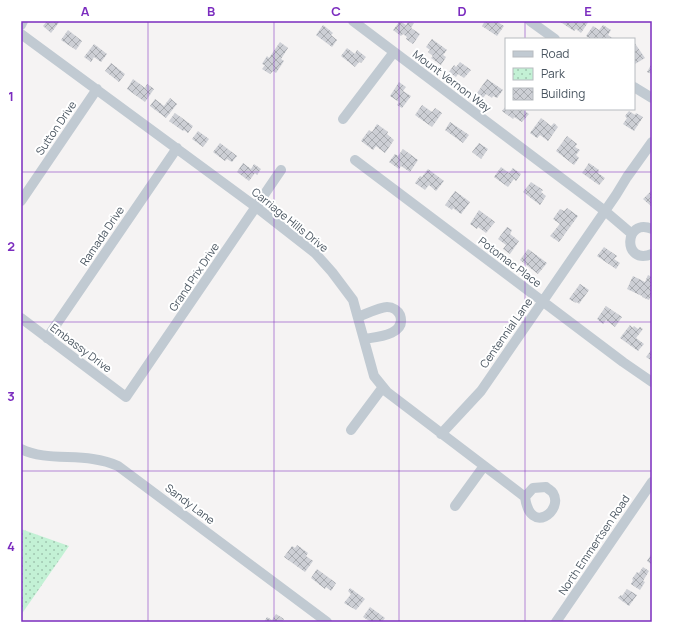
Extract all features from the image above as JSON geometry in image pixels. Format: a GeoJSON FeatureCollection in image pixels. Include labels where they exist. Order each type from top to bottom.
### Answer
{"type":"FeatureCollection","features":[{"type":"Feature","properties":{"kind":"street","name":"Mount Vernon Way"},"geometry":{"type":"LineString","coordinates":[[353,21],[605,211],[632,234]]}},
{"type":"Feature","properties":{"kind":"street"},"geometry":{"type":"LineString","coordinates":[[530,21],[554,38]]}},
{"type":"Feature","properties":{"kind":"street","name":"Carriage Hills Drive"},"geometry":{"type":"LineString","coordinates":[[21,34],[177,148],[315,253],[332,272],[353,300],[374,376],[387,392],[525,497]]}},
{"type":"Feature","properties":{"kind":"street"},"geometry":{"type":"LineString","coordinates":[[343,119],[394,52]]}},
{"type":"Feature","properties":{"kind":"street"},"geometry":{"type":"LineString","coordinates":[[635,88],[652,98]]}},
{"type":"Feature","properties":{"kind":"street","name":"Sutton Drive"},"geometry":{"type":"LineString","coordinates":[[21,201],[97,89]]}},
{"type":"Feature","properties":{"kind":"street","name":"Centennial Lane"},"geometry":{"type":"LineString","coordinates":[[441,434],[481,391],[605,211],[630,171],[652,142]]}},
{"type":"Feature","properties":{"kind":"street","name":"Ramada Drive"},"geometry":{"type":"LineString","coordinates":[[47,338],[177,148]]}},
{"type":"Feature","properties":{"kind":"street","name":"Potomac Place"},"geometry":{"type":"LineString","coordinates":[[355,160],[623,362],[652,382]]}},
{"type":"Feature","properties":{"kind":"street","name":"Grand Prix Drive"},"geometry":{"type":"LineString","coordinates":[[126,397],[281,170]]}},
{"type":"Feature","properties":{"kind":"street"},"geometry":{"type":"LineString","coordinates":[[652,229],[643,227],[637,229],[630,238],[630,245],[635,253],[646,256],[652,254]]}},
{"type":"Feature","properties":{"kind":"street"},"geometry":{"type":"LineString","coordinates":[[358,317],[386,307],[393,308],[399,313],[401,318],[401,325],[390,334],[364,340]]}},
{"type":"Feature","properties":{"kind":"street","name":"Embassy Drive"},"geometry":{"type":"LineString","coordinates":[[21,318],[126,397]]}},
{"type":"Feature","properties":{"kind":"street"},"geometry":{"type":"LineString","coordinates":[[351,430],[383,387]]}},
{"type":"Feature","properties":{"kind":"street","name":"Sandy Lane"},"geometry":{"type":"LineString","coordinates":[[21,448],[38,454],[95,458],[118,466],[327,622]]}},
{"type":"Feature","properties":{"kind":"street"},"geometry":{"type":"LineString","coordinates":[[455,506],[484,466]]}},
{"type":"Feature","properties":{"kind":"street","name":"North Emmertsen Road"},"geometry":{"type":"LineString","coordinates":[[556,622],[652,482]]}},
{"type":"Feature","properties":{"kind":"green space"},"geometry":{"type":"Polygon","coordinates":[[[21,529],[69,546],[21,615],[21,529]]]}},
{"type":"Feature","properties":{"kind":"building"},"geometry":{"type":"Polygon","coordinates":[[[47,21],[60,21],[51,33],[43,26],[47,21]]]}},
{"type":"Feature","properties":{"kind":"building"},"geometry":{"type":"Polygon","coordinates":[[[400,21],[406,25],[409,21],[414,23],[411,28],[420,34],[413,44],[406,39],[407,37],[403,34],[401,36],[393,30],[400,21]]]}},
{"type":"Feature","properties":{"kind":"building"},"geometry":{"type":"Polygon","coordinates":[[[485,21],[496,21],[504,26],[497,36],[482,26],[485,21]]]}},
{"type":"Feature","properties":{"kind":"building"},"geometry":{"type":"Polygon","coordinates":[[[559,21],[589,21],[581,33],[576,29],[574,31],[559,21]]]}},
{"type":"Feature","properties":{"kind":"building"},"geometry":{"type":"Polygon","coordinates":[[[323,25],[333,33],[331,35],[337,40],[332,47],[316,35],[323,25]]]}},
{"type":"Feature","properties":{"kind":"building"},"geometry":{"type":"Polygon","coordinates":[[[603,25],[611,30],[608,35],[612,38],[589,38],[586,36],[593,26],[599,30],[603,25]]]}},
{"type":"Feature","properties":{"kind":"building"},"geometry":{"type":"Polygon","coordinates":[[[68,30],[82,41],[76,50],[61,40],[68,30]]]}},
{"type":"Feature","properties":{"kind":"building"},"geometry":{"type":"Polygon","coordinates":[[[432,39],[447,50],[443,55],[446,57],[441,65],[431,58],[433,56],[428,52],[430,50],[426,47],[432,39]]]}},
{"type":"Feature","properties":{"kind":"building"},"geometry":{"type":"Polygon","coordinates":[[[280,42],[288,48],[281,59],[284,61],[276,73],[273,71],[270,74],[262,69],[265,65],[262,64],[267,56],[269,58],[280,42]]]}},
{"type":"Feature","properties":{"kind":"building"},"geometry":{"type":"Polygon","coordinates":[[[635,43],[645,58],[635,64],[635,43]]]}},
{"type":"Feature","properties":{"kind":"building"},"geometry":{"type":"Polygon","coordinates":[[[94,44],[107,54],[101,62],[94,57],[91,62],[84,57],[94,44]]]}},
{"type":"Feature","properties":{"kind":"building"},"geometry":{"type":"Polygon","coordinates":[[[347,48],[355,54],[357,50],[366,57],[355,67],[341,56],[347,48]]]}},
{"type":"Feature","properties":{"kind":"building"},"geometry":{"type":"Polygon","coordinates":[[[460,62],[471,70],[464,78],[458,74],[456,77],[449,72],[454,65],[456,67],[460,62]]]}},
{"type":"Feature","properties":{"kind":"building"},"geometry":{"type":"Polygon","coordinates":[[[111,63],[125,74],[119,82],[105,71],[111,63]]]}},
{"type":"Feature","properties":{"kind":"building"},"geometry":{"type":"Polygon","coordinates":[[[652,63],[652,74],[647,72],[652,63]]]}},
{"type":"Feature","properties":{"kind":"building"},"geometry":{"type":"Polygon","coordinates":[[[133,79],[145,88],[147,84],[154,89],[145,102],[127,89],[133,79]]]}},
{"type":"Feature","properties":{"kind":"building"},"geometry":{"type":"Polygon","coordinates":[[[487,79],[503,90],[497,98],[493,96],[492,98],[486,94],[483,98],[477,93],[487,79]]]}},
{"type":"Feature","properties":{"kind":"building"},"geometry":{"type":"Polygon","coordinates":[[[399,82],[406,87],[403,91],[411,96],[402,108],[397,105],[399,102],[390,96],[399,82]]]}},
{"type":"Feature","properties":{"kind":"building"},"geometry":{"type":"Polygon","coordinates":[[[170,98],[177,104],[166,118],[150,106],[155,99],[164,106],[170,98]]]}},
{"type":"Feature","properties":{"kind":"building"},"geometry":{"type":"Polygon","coordinates":[[[422,105],[432,112],[435,108],[442,113],[432,127],[415,115],[422,105]]]}},
{"type":"Feature","properties":{"kind":"building"},"geometry":{"type":"Polygon","coordinates":[[[505,107],[505,110],[523,110],[529,114],[522,122],[514,117],[513,119],[502,111],[505,107]]]}},
{"type":"Feature","properties":{"kind":"building"},"geometry":{"type":"Polygon","coordinates":[[[629,111],[635,115],[636,113],[643,117],[634,131],[623,124],[627,118],[625,116],[629,111]]]}},
{"type":"Feature","properties":{"kind":"building"},"geometry":{"type":"Polygon","coordinates":[[[175,113],[193,126],[188,133],[169,121],[175,113]]]}},
{"type":"Feature","properties":{"kind":"building"},"geometry":{"type":"Polygon","coordinates":[[[541,118],[551,126],[554,123],[558,127],[548,141],[540,135],[537,138],[530,133],[541,118]]]}},
{"type":"Feature","properties":{"kind":"building"},"geometry":{"type":"Polygon","coordinates":[[[450,122],[469,135],[463,143],[445,130],[450,122]]]}},
{"type":"Feature","properties":{"kind":"building"},"geometry":{"type":"Polygon","coordinates":[[[377,124],[388,132],[387,134],[394,140],[385,153],[376,146],[373,150],[361,141],[369,130],[372,132],[377,124]]]}},
{"type":"Feature","properties":{"kind":"building"},"geometry":{"type":"Polygon","coordinates":[[[198,131],[209,139],[203,147],[192,139],[198,131]]]}},
{"type":"Feature","properties":{"kind":"building"},"geometry":{"type":"Polygon","coordinates":[[[567,136],[577,144],[575,147],[580,150],[576,155],[579,158],[574,165],[556,151],[567,136]]]}},
{"type":"Feature","properties":{"kind":"building"},"geometry":{"type":"Polygon","coordinates":[[[220,143],[237,156],[232,162],[227,159],[225,161],[213,152],[220,143]]]}},
{"type":"Feature","properties":{"kind":"building"},"geometry":{"type":"Polygon","coordinates":[[[479,143],[488,149],[481,159],[472,152],[479,143]]]}},
{"type":"Feature","properties":{"kind":"building"},"geometry":{"type":"Polygon","coordinates":[[[403,149],[418,160],[410,172],[401,166],[399,169],[389,162],[395,154],[398,156],[403,149]]]}},
{"type":"Feature","properties":{"kind":"building"},"geometry":{"type":"Polygon","coordinates":[[[243,163],[251,169],[254,164],[261,169],[257,175],[255,173],[249,181],[237,172],[243,163]]]}},
{"type":"Feature","properties":{"kind":"building"},"geometry":{"type":"Polygon","coordinates":[[[589,163],[599,170],[598,173],[605,178],[599,185],[582,173],[589,163]]]}},
{"type":"Feature","properties":{"kind":"building"},"geometry":{"type":"Polygon","coordinates":[[[501,167],[509,173],[513,168],[521,174],[516,181],[514,179],[508,187],[494,177],[501,167]]]}},
{"type":"Feature","properties":{"kind":"building"},"geometry":{"type":"Polygon","coordinates":[[[428,169],[444,181],[436,191],[429,185],[425,190],[415,183],[428,169]]]}},
{"type":"Feature","properties":{"kind":"building"},"geometry":{"type":"Polygon","coordinates":[[[531,182],[543,190],[541,192],[546,196],[540,205],[523,192],[531,182]]]}},
{"type":"Feature","properties":{"kind":"building"},"geometry":{"type":"Polygon","coordinates":[[[652,190],[652,205],[651,206],[643,199],[652,190]]]}},
{"type":"Feature","properties":{"kind":"building"},"geometry":{"type":"Polygon","coordinates":[[[455,191],[470,202],[461,214],[453,208],[452,210],[445,205],[455,191]]]}},
{"type":"Feature","properties":{"kind":"building"},"geometry":{"type":"Polygon","coordinates":[[[567,208],[578,216],[559,242],[550,236],[560,224],[553,219],[560,209],[564,211],[567,208]]]}},
{"type":"Feature","properties":{"kind":"building"},"geometry":{"type":"Polygon","coordinates":[[[479,210],[495,222],[486,233],[478,227],[477,229],[470,224],[479,210]]]}},
{"type":"Feature","properties":{"kind":"building"},"geometry":{"type":"Polygon","coordinates":[[[507,227],[512,230],[510,234],[519,241],[510,254],[503,249],[506,245],[498,239],[507,227]]]}},
{"type":"Feature","properties":{"kind":"building"},"geometry":{"type":"Polygon","coordinates":[[[604,247],[617,256],[614,259],[620,263],[616,269],[597,256],[604,247]]]}},
{"type":"Feature","properties":{"kind":"building"},"geometry":{"type":"Polygon","coordinates":[[[528,249],[547,263],[538,274],[520,260],[528,249]]]}},
{"type":"Feature","properties":{"kind":"building"},"geometry":{"type":"Polygon","coordinates":[[[648,275],[652,277],[652,294],[649,300],[627,289],[633,276],[645,282],[648,275]]]}},
{"type":"Feature","properties":{"kind":"building"},"geometry":{"type":"Polygon","coordinates":[[[580,284],[589,290],[579,304],[569,299],[580,284]]]}},
{"type":"Feature","properties":{"kind":"building"},"geometry":{"type":"Polygon","coordinates":[[[606,306],[622,317],[615,327],[606,320],[603,324],[597,319],[606,306]]]}},
{"type":"Feature","properties":{"kind":"building"},"geometry":{"type":"Polygon","coordinates":[[[630,325],[633,328],[634,326],[638,329],[640,327],[643,329],[636,338],[644,344],[638,351],[620,338],[630,325]]]}},
{"type":"Feature","properties":{"kind":"building"},"geometry":{"type":"Polygon","coordinates":[[[652,349],[652,361],[646,357],[652,349]]]}},
{"type":"Feature","properties":{"kind":"building"},"geometry":{"type":"Polygon","coordinates":[[[297,545],[308,553],[306,556],[313,561],[305,572],[284,557],[292,546],[295,548],[297,545]]]}},
{"type":"Feature","properties":{"kind":"building"},"geometry":{"type":"Polygon","coordinates":[[[652,553],[652,565],[647,561],[652,553]]]}},
{"type":"Feature","properties":{"kind":"building"},"geometry":{"type":"Polygon","coordinates":[[[643,567],[649,571],[640,590],[631,584],[632,579],[643,567]]]}},
{"type":"Feature","properties":{"kind":"building"},"geometry":{"type":"Polygon","coordinates":[[[317,569],[336,583],[331,591],[326,587],[325,589],[311,578],[317,569]]]}},
{"type":"Feature","properties":{"kind":"building"},"geometry":{"type":"Polygon","coordinates":[[[350,588],[365,599],[356,610],[344,603],[351,594],[348,591],[350,588]]]}},
{"type":"Feature","properties":{"kind":"building"},"geometry":{"type":"Polygon","coordinates":[[[627,589],[637,595],[629,606],[618,598],[621,595],[622,596],[627,589]]]}},
{"type":"Feature","properties":{"kind":"building"},"geometry":{"type":"Polygon","coordinates":[[[370,607],[385,618],[382,622],[371,622],[363,617],[370,607]]]}},
{"type":"Feature","properties":{"kind":"building"},"geometry":{"type":"Polygon","coordinates":[[[276,614],[284,619],[282,622],[264,622],[267,617],[272,620],[276,614]]]}}]}
